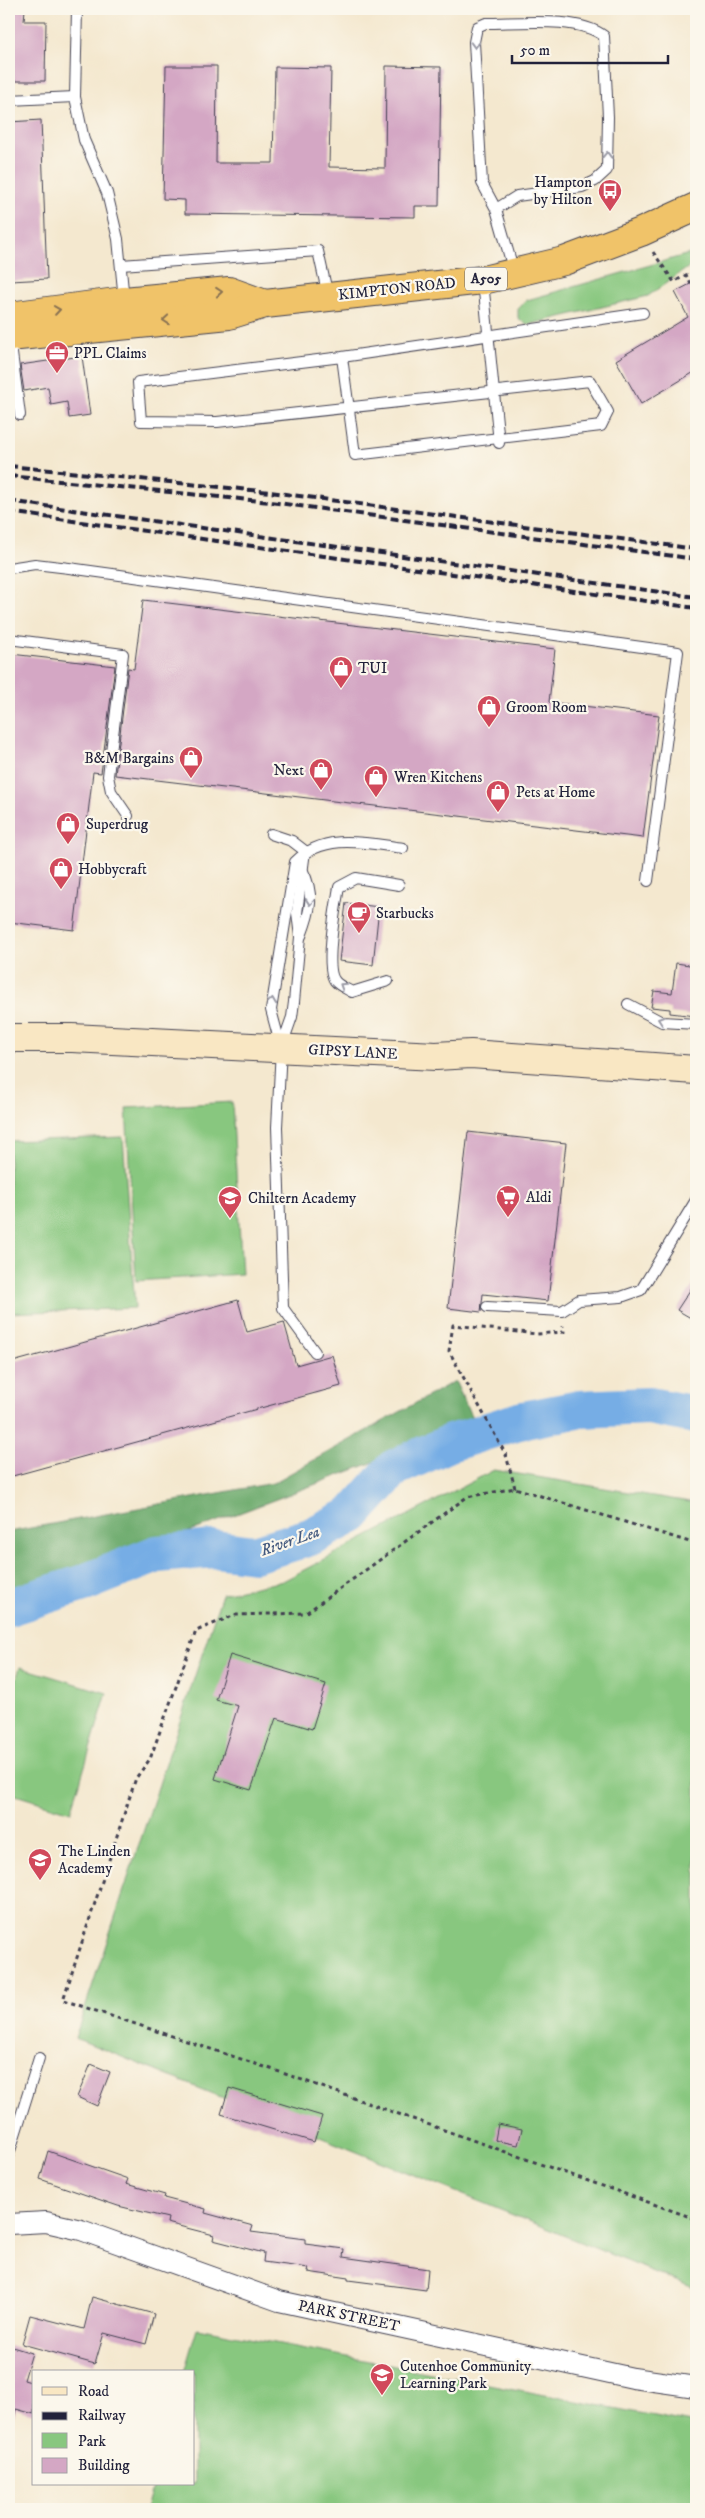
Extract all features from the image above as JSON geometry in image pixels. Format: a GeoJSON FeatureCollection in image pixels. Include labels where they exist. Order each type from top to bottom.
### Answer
{"type":"FeatureCollection","features":[{"type":"Feature","properties":{"kind":"highway","name":"KIMPTON ROAD"},"geometry":{"type":"LineString","coordinates":[[9,337],[229,291],[265,304],[483,280],[564,261],[641,232],[696,207]]}},
{"type":"Feature","properties":{"kind":"highway","name":"KIMPTON ROAD"},"geometry":{"type":"LineString","coordinates":[[9,316],[125,312]]}},
{"type":"Feature","properties":{"kind":"main road","name":"GIPSY LANE"},"geometry":{"type":"LineString","coordinates":[[9,1038],[72,1038],[436,1056],[471,1054],[696,1070]]}},
{"type":"Feature","properties":{"kind":"street","name":"PARK STREET"},"geometry":{"type":"LineString","coordinates":[[9,2224],[46,2222],[81,2230],[280,2301],[633,2378],[696,2387]]}},
{"type":"Feature","properties":{"kind":"lane"},"geometry":{"type":"LineString","coordinates":[[77,9],[75,97],[84,140],[107,193],[118,239],[125,312]]}},
{"type":"Feature","properties":{"kind":"lane"},"geometry":{"type":"LineString","coordinates":[[496,209],[518,196],[582,187],[595,182],[607,170],[608,117],[604,36],[593,28],[566,24],[486,23],[477,27],[474,42],[482,183],[496,209],[515,272]]}},
{"type":"Feature","properties":{"kind":"lane"},"geometry":{"type":"LineString","coordinates":[[9,100],[75,97]]}},
{"type":"Feature","properties":{"kind":"lane"},"geometry":{"type":"LineString","coordinates":[[121,265],[318,251],[328,297]]}},
{"type":"Feature","properties":{"kind":"lane"},"geometry":{"type":"LineString","coordinates":[[483,280],[499,442]]}},
{"type":"Feature","properties":{"kind":"lane"},"geometry":{"type":"LineString","coordinates":[[342,357],[349,407],[355,454],[499,442],[601,426],[608,412],[590,381],[494,391],[349,407],[217,422],[141,421],[138,382],[342,357],[642,313]]}},
{"type":"Feature","properties":{"kind":"lane"},"geometry":{"type":"LineString","coordinates":[[9,337],[20,415]]}},
{"type":"Feature","properties":{"kind":"lane"},"geometry":{"type":"LineString","coordinates":[[9,568],[35,564],[69,568],[678,652],[648,880]]}},
{"type":"Feature","properties":{"kind":"lane"},"geometry":{"type":"LineString","coordinates":[[9,639],[122,654],[108,776],[112,792],[128,816]]}},
{"type":"Feature","properties":{"kind":"lane"},"geometry":{"type":"LineString","coordinates":[[271,834],[292,841],[305,851]]}},
{"type":"Feature","properties":{"kind":"lane"},"geometry":{"type":"LineString","coordinates":[[281,1048],[271,1010],[295,862],[305,851],[320,845],[340,842],[403,848]]}},
{"type":"Feature","properties":{"kind":"lane"},"geometry":{"type":"LineString","coordinates":[[305,851],[302,868],[311,886],[308,915],[300,937],[292,1016],[281,1048],[277,1127],[283,1308],[315,1352]]}},
{"type":"Feature","properties":{"kind":"lane"},"geometry":{"type":"LineString","coordinates":[[388,981],[352,992],[335,981],[330,970],[334,915],[339,887],[356,878],[399,885]]}},
{"type":"Feature","properties":{"kind":"lane"},"geometry":{"type":"LineString","coordinates":[[628,1004],[662,1022],[696,1024]]}},
{"type":"Feature","properties":{"kind":"lane"},"geometry":{"type":"LineString","coordinates":[[487,1307],[562,1311],[579,1300],[621,1297],[641,1290],[696,1200]]}},
{"type":"Feature","properties":{"kind":"lane"},"geometry":{"type":"LineString","coordinates":[[9,2154],[39,2058]]}},
{"type":"Feature","properties":{"kind":"path"},"geometry":{"type":"LineString","coordinates":[[691,284],[686,275],[696,272]]}},
{"type":"Feature","properties":{"kind":"path"},"geometry":{"type":"LineString","coordinates":[[515,1488],[506,1455],[448,1351],[452,1326],[537,1334],[564,1332],[562,1311]]}},
{"type":"Feature","properties":{"kind":"path"},"geometry":{"type":"LineString","coordinates":[[696,1544],[515,1488],[467,1497],[306,1613],[236,1615],[196,1631],[150,1759],[136,1778],[63,2000],[284,2074],[696,2219]]}},
{"type":"Feature","properties":{"kind":"green space"},"geometry":{"type":"Polygon","coordinates":[[[696,252],[696,262],[648,296],[527,325],[518,318],[518,309],[527,300],[696,252]]]}},
{"type":"Feature","properties":{"kind":"green space"},"geometry":{"type":"Polygon","coordinates":[[[232,1102],[242,1274],[136,1281],[126,1108],[232,1102]]]}},
{"type":"Feature","properties":{"kind":"green space"},"geometry":{"type":"Polygon","coordinates":[[[123,1137],[135,1308],[9,1313],[9,1141],[123,1137]]]}},
{"type":"Feature","properties":{"kind":"green space"},"geometry":{"type":"Polygon","coordinates":[[[455,1381],[475,1424],[9,1600],[9,1532],[273,1483],[455,1381]]]}},
{"type":"Feature","properties":{"kind":"green space"},"geometry":{"type":"Polygon","coordinates":[[[494,1470],[696,1503],[696,2289],[75,2038],[222,1594],[283,1581],[494,1470]]]}},
{"type":"Feature","properties":{"kind":"green space"},"geometry":{"type":"Polygon","coordinates":[[[20,1667],[107,1693],[71,1812],[9,1793],[9,1704],[20,1667]]]}},
{"type":"Feature","properties":{"kind":"green space","name":"Cutenhoe Community Learning Park"},"geometry":{"type":"Polygon","coordinates":[[[197,2328],[696,2424],[696,2509],[146,2509],[152,2486],[195,2486],[195,2370],[185,2370],[197,2328]]]}},
{"type":"Feature","properties":{"kind":"building"},"geometry":{"type":"Polygon","coordinates":[[[9,9],[25,9],[24,21],[46,21],[45,81],[9,81],[9,9]]]}},
{"type":"Feature","properties":{"kind":"building"},"geometry":{"type":"Polygon","coordinates":[[[166,66],[217,66],[216,163],[273,163],[275,67],[331,68],[329,167],[385,168],[386,66],[441,67],[439,206],[415,206],[415,217],[185,214],[185,200],[163,199],[166,66]]]}},
{"type":"Feature","properties":{"kind":"building"},"geometry":{"type":"Polygon","coordinates":[[[41,120],[47,279],[11,281],[9,265],[9,122],[41,120]]]}},
{"type":"Feature","properties":{"kind":"building"},"geometry":{"type":"Polygon","coordinates":[[[696,281],[696,371],[641,404],[616,360],[688,317],[675,292],[696,281]]]}},
{"type":"Feature","properties":{"kind":"building"},"geometry":{"type":"Polygon","coordinates":[[[82,356],[90,415],[69,418],[67,402],[51,405],[48,387],[24,391],[20,365],[82,356]]]}},
{"type":"Feature","properties":{"kind":"building"},"geometry":{"type":"Polygon","coordinates":[[[143,600],[555,649],[549,702],[659,715],[643,838],[115,775],[128,668],[134,669],[143,600]]]}},
{"type":"Feature","properties":{"kind":"building"},"geometry":{"type":"Polygon","coordinates":[[[11,654],[115,666],[101,773],[93,772],[74,930],[9,922],[9,673],[11,654]]]}},
{"type":"Feature","properties":{"kind":"building","name":"Starbucks"},"geometry":{"type":"Polygon","coordinates":[[[346,903],[379,907],[373,965],[339,961],[346,903]]]}},
{"type":"Feature","properties":{"kind":"building"},"geometry":{"type":"Polygon","coordinates":[[[676,963],[696,966],[696,1016],[670,1013],[670,1009],[651,1007],[654,991],[672,993],[676,963]]]}},
{"type":"Feature","properties":{"kind":"building","name":"Aldi"},"geometry":{"type":"Polygon","coordinates":[[[468,1132],[566,1143],[548,1301],[483,1294],[481,1312],[448,1308],[468,1132]]]}},
{"type":"Feature","properties":{"kind":"building"},"geometry":{"type":"Polygon","coordinates":[[[696,1281],[696,1321],[677,1310],[696,1281]]]}},
{"type":"Feature","properties":{"kind":"building"},"geometry":{"type":"Polygon","coordinates":[[[238,1300],[247,1332],[284,1322],[296,1365],[332,1355],[341,1386],[9,1477],[9,1363],[238,1300]]]}},
{"type":"Feature","properties":{"kind":"building"},"geometry":{"type":"Polygon","coordinates":[[[230,1655],[326,1684],[312,1729],[276,1718],[251,1790],[215,1779],[238,1706],[216,1700],[230,1655]]]}},
{"type":"Feature","properties":{"kind":"building"},"geometry":{"type":"Polygon","coordinates":[[[91,2064],[110,2072],[97,2106],[77,2097],[91,2064]]]}},
{"type":"Feature","properties":{"kind":"building"},"geometry":{"type":"Polygon","coordinates":[[[229,2088],[322,2116],[314,2142],[221,2114],[229,2088]]]}},
{"type":"Feature","properties":{"kind":"building"},"geometry":{"type":"Polygon","coordinates":[[[498,2124],[522,2129],[518,2145],[495,2140],[498,2124]]]}},
{"type":"Feature","properties":{"kind":"building"},"geometry":{"type":"Polygon","coordinates":[[[48,2151],[128,2179],[126,2184],[165,2195],[164,2198],[206,2209],[205,2213],[253,2226],[251,2232],[305,2239],[305,2244],[344,2249],[343,2257],[428,2269],[426,2290],[348,2280],[348,2278],[308,2272],[309,2268],[263,2262],[264,2253],[213,2240],[214,2235],[167,2223],[168,2218],[118,2206],[40,2179],[48,2151]]]}},
{"type":"Feature","properties":{"kind":"building"},"geometry":{"type":"Polygon","coordinates":[[[92,2297],[154,2314],[146,2344],[104,2333],[95,2364],[22,2344],[30,2315],[84,2329],[92,2297]]]}},
{"type":"Feature","properties":{"kind":"building"},"geometry":{"type":"Polygon","coordinates":[[[9,2346],[32,2353],[24,2380],[32,2382],[32,2413],[16,2409],[14,2418],[9,2417],[9,2346]]]}},
{"type":"Feature","properties":{"kind":"waterway","name":"River Lea"},"geometry":{"type":"LineString","coordinates":[[9,1607],[84,1583],[157,1554],[215,1549],[254,1554],[310,1537],[352,1515],[394,1468],[450,1443],[519,1421],[580,1409],[649,1406],[696,1415]]}},
{"type":"Feature","properties":{"kind":"railway"},"geometry":{"type":"LineString","coordinates":[[9,466],[270,492],[696,549]]}},
{"type":"Feature","properties":{"kind":"railway"},"geometry":{"type":"LineString","coordinates":[[9,476],[270,502],[696,559]]}},
{"type":"Feature","properties":{"kind":"railway"},"geometry":{"type":"LineString","coordinates":[[9,501],[696,597]]}},
{"type":"Feature","properties":{"kind":"railway"},"geometry":{"type":"LineString","coordinates":[[9,512],[696,608]]}},
{"type":"Feature","properties":{"kind":"place","name":"Hampton by Hilton"},"geometry":{"type":"Point","coordinates":[610,212]}},
{"type":"Feature","properties":{"kind":"place","name":"PPL Claims"},"geometry":{"type":"Point","coordinates":[57,374]}},
{"type":"Feature","properties":{"kind":"place","name":"TUI"},"geometry":{"type":"Point","coordinates":[341,689]}},
{"type":"Feature","properties":{"kind":"place","name":"Groom Room"},"geometry":{"type":"Point","coordinates":[489,728]}},
{"type":"Feature","properties":{"kind":"place","name":"B&M Bargains"},"geometry":{"type":"Point","coordinates":[191,779]}},
{"type":"Feature","properties":{"kind":"place","name":"Next"},"geometry":{"type":"Point","coordinates":[321,791]}},
{"type":"Feature","properties":{"kind":"place","name":"Wren Kitchens"},"geometry":{"type":"Point","coordinates":[376,798]}},
{"type":"Feature","properties":{"kind":"place","name":"Pets at Home"},"geometry":{"type":"Point","coordinates":[498,813]}},
{"type":"Feature","properties":{"kind":"place","name":"Superdrug"},"geometry":{"type":"Point","coordinates":[68,845]}},
{"type":"Feature","properties":{"kind":"place","name":"Hobbycraft"},"geometry":{"type":"Point","coordinates":[61,890]}},
{"type":"Feature","properties":{"kind":"place","name":"Starbucks"},"geometry":{"type":"Point","coordinates":[359,934]}},
{"type":"Feature","properties":{"kind":"place","name":"Aldi"},"geometry":{"type":"Point","coordinates":[508,1218]}},
{"type":"Feature","properties":{"kind":"place","name":"Chiltern Academy"},"geometry":{"type":"Point","coordinates":[230,1219]}},
{"type":"Feature","properties":{"kind":"place","name":"The Linden Academy"},"geometry":{"type":"Point","coordinates":[40,1881]}},
{"type":"Feature","properties":{"kind":"place","name":"Cutenhoe Community Learning Park"},"geometry":{"type":"Point","coordinates":[382,2396]}}]}
